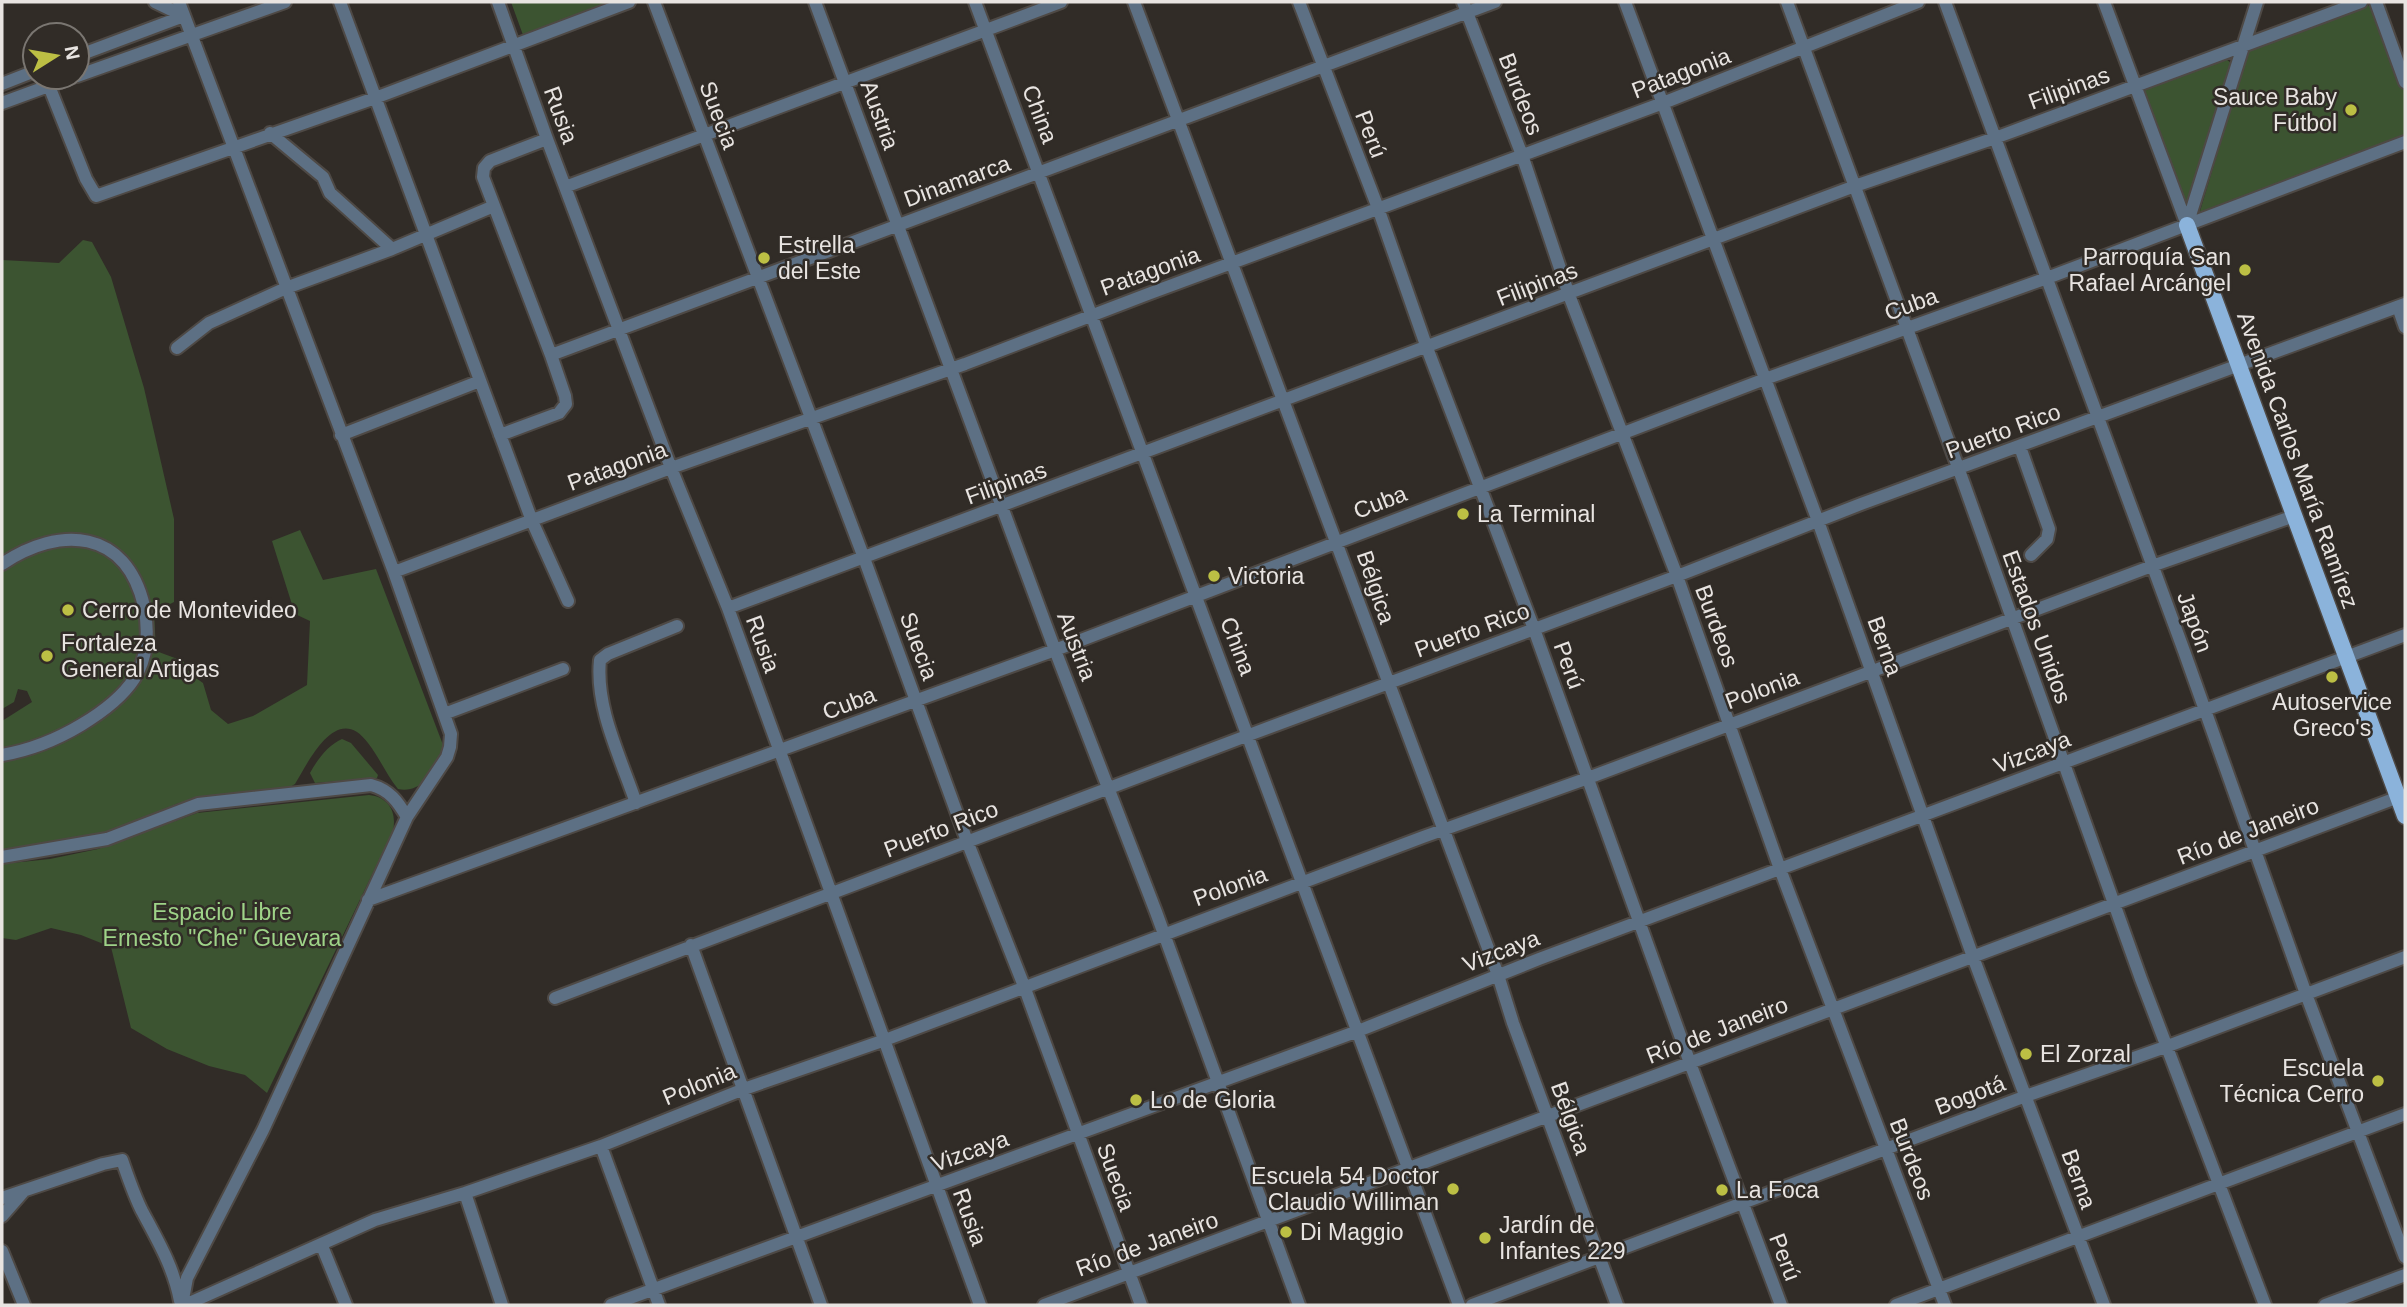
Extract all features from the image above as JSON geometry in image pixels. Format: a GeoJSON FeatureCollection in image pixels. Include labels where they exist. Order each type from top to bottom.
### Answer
{"type":"FeatureCollection","features":[{"type":"Feature","properties":{"kind":"main road","name":"Avenida Carlos María Ramírez"},"geometry":{"type":"LineString","coordinates":[[2187,225],[2346,656],[2402,795],[2405,816]]}},
{"type":"Feature","properties":{"kind":"street"},"geometry":{"type":"LineString","coordinates":[[155,2],[184,16]]}},
{"type":"Feature","properties":{"kind":"street"},"geometry":{"type":"LineString","coordinates":[[179,2],[394,572],[451,734],[449,752],[407,817],[263,1130],[187,1278],[182,1305]]}},
{"type":"Feature","properties":{"kind":"street"},"geometry":{"type":"LineString","coordinates":[[91,70],[285,2]]}},
{"type":"Feature","properties":{"kind":"street"},"geometry":{"type":"LineString","coordinates":[[340,2],[531,521],[568,601]]}},
{"type":"Feature","properties":{"kind":"street","name":"Rusia"},"geometry":{"type":"LineString","coordinates":[[498,2],[671,468],[728,608],[980,1305]]}},
{"type":"Feature","properties":{"kind":"street"},"geometry":{"type":"LineString","coordinates":[[51,91],[86,179],[96,196],[375,98],[629,2]]}},
{"type":"Feature","properties":{"kind":"street","name":"Suecia"},"geometry":{"type":"LineString","coordinates":[[654,2],[1141,1305]]}},
{"type":"Feature","properties":{"kind":"street","name":"Austria"},"geometry":{"type":"LineString","coordinates":[[815,2],[1055,650],[1110,789],[1299,1305]]}},
{"type":"Feature","properties":{"kind":"street","name":"China"},"geometry":{"type":"LineString","coordinates":[[975,2],[1459,1305]]}},
{"type":"Feature","properties":{"kind":"street"},"geometry":{"type":"LineString","coordinates":[[565,187],[1062,2]]}},
{"type":"Feature","properties":{"kind":"street","name":"Bélgica"},"geometry":{"type":"LineString","coordinates":[[1134,2],[1498,975],[1513,1023],[1617,1305]]}},
{"type":"Feature","properties":{"kind":"street","name":"Perú"},"geometry":{"type":"LineString","coordinates":[[1299,2],[1534,629],[1690,1063],[1781,1305]]}},
{"type":"Feature","properties":{"kind":"street","name":"Dinamarca"},"geometry":{"type":"LineString","coordinates":[[551,355],[1323,67],[1465,7],[1495,2]]}},
{"type":"Feature","properties":{"kind":"street","name":"Berna"},"geometry":{"type":"LineString","coordinates":[[1625,2],[1818,521],[1973,957],[2104,1305]]}},
{"type":"Feature","properties":{"kind":"street","name":"Estados Unidos"},"geometry":{"type":"LineString","coordinates":[[1787,2],[1959,470],[2062,763],[2265,1305]]}},
{"type":"Feature","properties":{"kind":"street","name":"Patagonia"},"geometry":{"type":"LineString","coordinates":[[394,572],[671,468],[951,369],[1663,103],[1917,2]]}},
{"type":"Feature","properties":{"kind":"street","name":"Japón"},"geometry":{"type":"LineString","coordinates":[[1945,2],[2306,994],[2405,1257]]}},
{"type":"Feature","properties":{"kind":"street","name":"Avenida Carlos María Ramírez"},"geometry":{"type":"LineString","coordinates":[[2104,2],[2187,225]]}},
{"type":"Feature","properties":{"kind":"street"},"geometry":{"type":"LineString","coordinates":[[2187,225],[2257,2]]}},
{"type":"Feature","properties":{"kind":"street","name":"Filipinas"},"geometry":{"type":"LineString","coordinates":[[728,608],[1855,186],[1995,138],[2361,2]]}},
{"type":"Feature","properties":{"kind":"street"},"geometry":{"type":"LineString","coordinates":[[2376,2],[2405,82]]}},
{"type":"Feature","properties":{"kind":"street","name":"Burdeos"},"geometry":{"type":"LineString","coordinates":[[1465,7],[1522,155],[1569,295],[1677,576],[1780,869],[1945,1305]]}},
{"type":"Feature","properties":{"kind":"street"},"geometry":{"type":"LineString","coordinates":[[91,51],[184,16]]}},
{"type":"Feature","properties":{"kind":"street"},"geometry":{"type":"LineString","coordinates":[[2,84],[21,77]]}},
{"type":"Feature","properties":{"kind":"street"},"geometry":{"type":"LineString","coordinates":[[2,103],[35,91]]}},
{"type":"Feature","properties":{"kind":"street"},"geometry":{"type":"LineString","coordinates":[[270,133],[323,177],[330,193],[392,249]]}},
{"type":"Feature","properties":{"kind":"street"},"geometry":{"type":"LineString","coordinates":[[500,435],[559,413],[566,404],[551,355],[483,177],[485,165],[490,161],[547,139]]}},
{"type":"Feature","properties":{"kind":"street","name":"Cuba"},"geometry":{"type":"LineString","coordinates":[[368,900],[1055,650],[1765,379],[2047,278],[2405,142]]}},
{"type":"Feature","properties":{"kind":"street"},"geometry":{"type":"LineString","coordinates":[[177,348],[209,323],[286,288],[425,236],[494,206]]}},
{"type":"Feature","properties":{"kind":"street"},"geometry":{"type":"LineString","coordinates":[[2402,305],[2405,327]]}},
{"type":"Feature","properties":{"kind":"street","name":"Puerto Rico"},"geometry":{"type":"LineString","coordinates":[[555,998],[1818,521],[2402,305]]}},
{"type":"Feature","properties":{"kind":"street"},"geometry":{"type":"LineString","coordinates":[[341,435],[480,382]]}},
{"type":"Feature","properties":{"kind":"street"},"geometry":{"type":"LineString","coordinates":[[2020,447],[2049,529],[2047,540],[2031,555]]}},
{"type":"Feature","properties":{"kind":"street","name":"Polonia"},"geometry":{"type":"LineString","coordinates":[[182,1305],[322,1246],[375,1220],[465,1193],[601,1146],[744,1089],[885,1040],[1729,723],[2294,516]]}},
{"type":"Feature","properties":{"kind":"street"},"geometry":{"type":"LineString","coordinates":[[2,564],[24,551],[49,544],[66,541],[93,542],[104,546],[123,559],[138,586],[145,614],[146,642],[144,657],[134,679],[121,696],[95,717],[42,745],[23,752],[2,755]]}},
{"type":"Feature","properties":{"kind":"street"},"geometry":{"type":"LineString","coordinates":[[636,803],[606,713],[599,675],[600,660],[608,653],[677,626]]}},
{"type":"Feature","properties":{"kind":"street","name":"Vizcaya"},"geometry":{"type":"LineString","coordinates":[[611,1305],[1358,1031],[1498,975],[2405,635]]}},
{"type":"Feature","properties":{"kind":"street"},"geometry":{"type":"LineString","coordinates":[[444,714],[563,669]]}},
{"type":"Feature","properties":{"kind":"street"},"geometry":{"type":"LineString","coordinates":[[2,857],[107,839],[198,804],[371,785],[388,792],[407,817]]}},
{"type":"Feature","properties":{"kind":"street","name":"Río de Janeiro"},"geometry":{"type":"LineString","coordinates":[[1044,1305],[2402,795]]}},
{"type":"Feature","properties":{"kind":"street"},"geometry":{"type":"LineString","coordinates":[[691,945],[821,1305]]}},
{"type":"Feature","properties":{"kind":"street","name":"Bogotá"},"geometry":{"type":"LineString","coordinates":[[1472,1305],[2026,1096],[2405,957]]}},
{"type":"Feature","properties":{"kind":"street"},"geometry":{"type":"LineString","coordinates":[[1896,1305],[2405,1114]]}},
{"type":"Feature","properties":{"kind":"street"},"geometry":{"type":"LineString","coordinates":[[601,1146],[659,1305]]}},
{"type":"Feature","properties":{"kind":"street"},"geometry":{"type":"LineString","coordinates":[[2,1198],[122,1160],[132,1190],[160,1241],[176,1280],[182,1305]]}},
{"type":"Feature","properties":{"kind":"street"},"geometry":{"type":"LineString","coordinates":[[2,1216],[23,1192]]}},
{"type":"Feature","properties":{"kind":"street"},"geometry":{"type":"LineString","coordinates":[[465,1193],[502,1305]]}},
{"type":"Feature","properties":{"kind":"street"},"geometry":{"type":"LineString","coordinates":[[322,1246],[346,1305]]}},
{"type":"Feature","properties":{"kind":"street"},"geometry":{"type":"LineString","coordinates":[[2,1251],[24,1305]]}},
{"type":"Feature","properties":{"kind":"street"},"geometry":{"type":"LineString","coordinates":[[2325,1305],[2405,1275]]}},
{"type":"Feature","properties":{"kind":"green space"},"geometry":{"type":"Polygon","coordinates":[[[511,2],[610,2],[523,35],[511,2]]]}},
{"type":"Feature","properties":{"kind":"green space"},"geometry":{"type":"Polygon","coordinates":[[[2366,5],[2376,11],[2405,93],[2405,137],[2204,214],[2200,211],[2249,49],[2366,5]]]}},
{"type":"Feature","properties":{"kind":"green space"},"geometry":{"type":"Polygon","coordinates":[[[2226,59],[2232,64],[2190,200],[2185,202],[2144,92],[2148,86],[2226,59]]]}},
{"type":"Feature","properties":{"kind":"green space"},"geometry":{"type":"Polygon","coordinates":[[[83,240],[92,242],[111,277],[144,388],[174,519],[174,602],[154,612],[156,651],[183,661],[190,674],[203,683],[211,710],[228,724],[253,716],[307,685],[310,621],[295,614],[272,541],[300,530],[323,580],[376,569],[448,758],[420,785],[406,790],[398,789],[368,743],[357,732],[345,728],[335,731],[325,739],[295,784],[290,787],[202,797],[176,804],[101,835],[2,851],[2,759],[22,757],[46,748],[128,693],[149,620],[112,545],[87,536],[2,560],[2,260],[59,263],[83,240]]]}},
{"type":"Feature","properties":{"kind":"green space"},"geometry":{"type":"Polygon","coordinates":[[[71,543],[107,552],[134,586],[144,635],[135,668],[111,699],[59,735],[2,752],[2,721],[32,702],[27,691],[18,689],[14,702],[2,709],[2,568],[37,549],[71,543]]]}},
{"type":"Feature","properties":{"kind":"green space"},"geometry":{"type":"Polygon","coordinates":[[[342,739],[351,743],[378,775],[377,778],[315,783],[310,773],[313,768],[328,749],[342,739]]]}},
{"type":"Feature","properties":{"kind":"green space","name":"Espacio Libre Ernesto \"Che\" Guevara"},"geometry":{"type":"Polygon","coordinates":[[[369,795],[382,799],[390,807],[394,818],[393,831],[267,1093],[245,1075],[209,1066],[167,1049],[131,1028],[111,947],[81,935],[51,928],[16,940],[2,938],[2,864],[50,859],[98,849],[197,813],[369,795]]]}},
{"type":"Feature","properties":{"kind":"place","name":"Sauce Baby Fútbol"},"geometry":{"type":"Point","coordinates":[2351,110]}},
{"type":"Feature","properties":{"kind":"place","name":"Estrella del Este"},"geometry":{"type":"Point","coordinates":[764,258]}},
{"type":"Feature","properties":{"kind":"place","name":"Parroquía San Rafael Arcángel"},"geometry":{"type":"Point","coordinates":[2245,270]}},
{"type":"Feature","properties":{"kind":"place","name":"La Terminal"},"geometry":{"type":"Point","coordinates":[1463,514]}},
{"type":"Feature","properties":{"kind":"place","name":"Victoria"},"geometry":{"type":"Point","coordinates":[1214,576]}},
{"type":"Feature","properties":{"kind":"place","name":"Cerro de Montevideo"},"geometry":{"type":"Point","coordinates":[68,610]}},
{"type":"Feature","properties":{"kind":"place","name":"Fortaleza General Artigas"},"geometry":{"type":"Point","coordinates":[47,656]}},
{"type":"Feature","properties":{"kind":"place","name":"Autoservice Greco's"},"geometry":{"type":"Point","coordinates":[2332,677]}},
{"type":"Feature","properties":{"kind":"place","name":"El Zorzal"},"geometry":{"type":"Point","coordinates":[2026,1054]}},
{"type":"Feature","properties":{"kind":"place","name":"Escuela Técnica Cerro"},"geometry":{"type":"Point","coordinates":[2378,1081]}},
{"type":"Feature","properties":{"kind":"place","name":"Lo de Gloria"},"geometry":{"type":"Point","coordinates":[1136,1100]}},
{"type":"Feature","properties":{"kind":"place","name":"Escuela 54 Doctor Claudio Williman"},"geometry":{"type":"Point","coordinates":[1453,1189]}},
{"type":"Feature","properties":{"kind":"place","name":"La Foca"},"geometry":{"type":"Point","coordinates":[1722,1190]}},
{"type":"Feature","properties":{"kind":"place","name":"Di Maggio"},"geometry":{"type":"Point","coordinates":[1286,1232]}},
{"type":"Feature","properties":{"kind":"place","name":"Jardín de Infantes 229"},"geometry":{"type":"Point","coordinates":[1485,1238]}}]}
